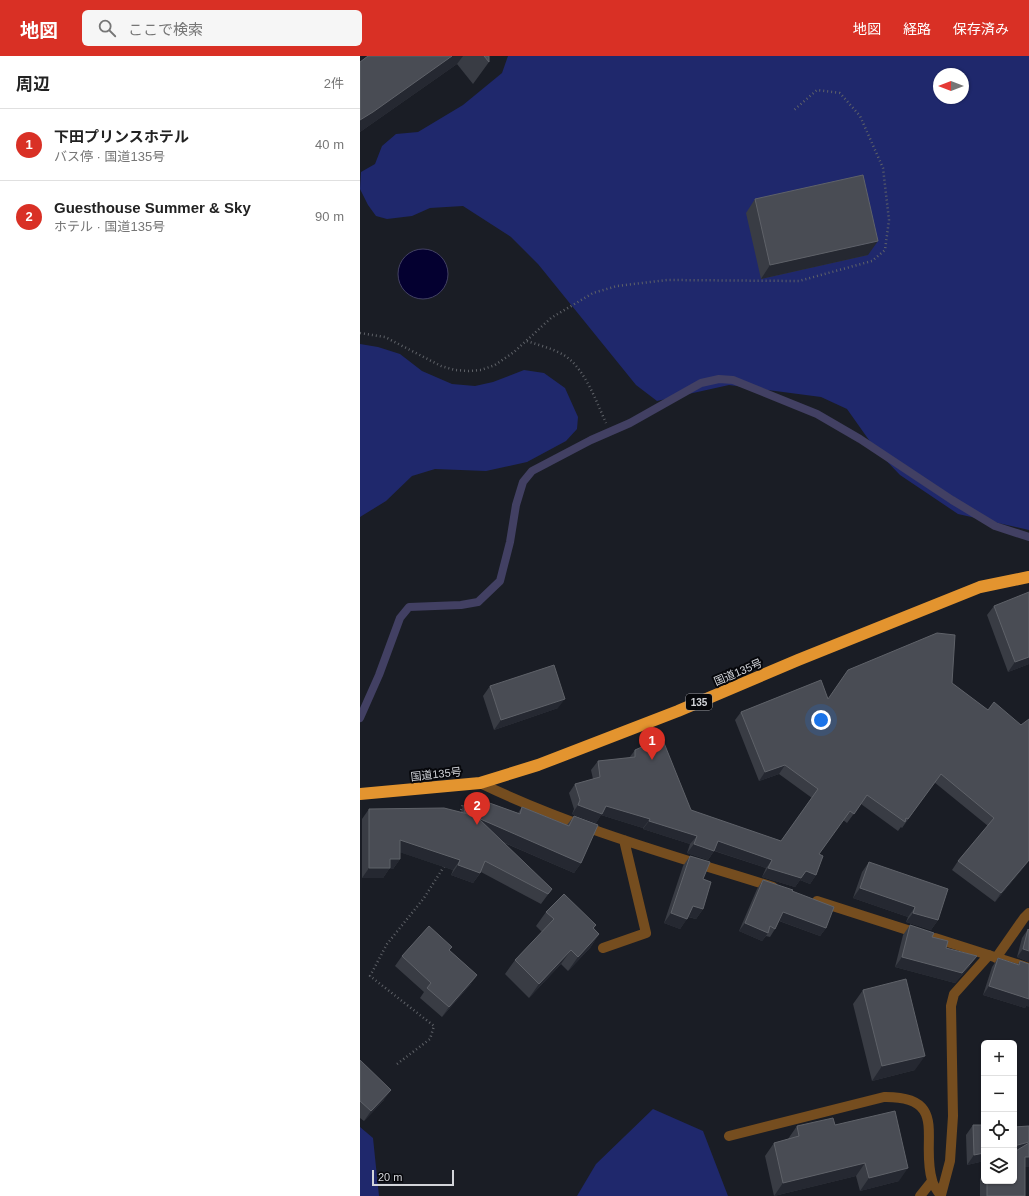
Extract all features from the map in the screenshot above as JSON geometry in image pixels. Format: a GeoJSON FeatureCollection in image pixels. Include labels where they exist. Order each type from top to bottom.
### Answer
{"type":"FeatureCollection","features":[{"type":"Feature","properties":{"kind":"highway","name":"国道135号"},"geometry":{"type":"LineString","coordinates":[[360,794],[480,783],[538,765],[678,712],[798,660],[980,587],[1029,577]]}},
{"type":"Feature","properties":{"kind":"street"},"geometry":{"type":"LineString","coordinates":[[480,783],[511,798],[624,840],[784,891]]}},
{"type":"Feature","properties":{"kind":"street"},"geometry":{"type":"LineString","coordinates":[[603,948],[646,933],[624,840]]}},
{"type":"Feature","properties":{"kind":"street"},"geometry":{"type":"LineString","coordinates":[[807,898],[1029,968]]}},
{"type":"Feature","properties":{"kind":"street"},"geometry":{"type":"LineString","coordinates":[[941,1195],[950,1161],[953,1116],[951,1006],[954,994],[993,956],[1029,913]]}},
{"type":"Feature","properties":{"kind":"street"},"geometry":{"type":"LineString","coordinates":[[729,1136],[884,1097],[908,1099],[921,1105],[928,1116],[932,1181],[941,1195]]}},
{"type":"Feature","properties":{"kind":"street"},"geometry":{"type":"LineString","coordinates":[[920,1196],[932,1181]]}},
{"type":"Feature","properties":{"kind":"path"},"geometry":{"type":"LineString","coordinates":[[360,333],[385,337],[441,366],[455,370],[481,370],[495,365],[514,352],[551,318],[593,293],[617,286],[667,280],[800,281],[872,261],[885,250],[889,220],[883,168],[860,116],[840,93],[817,90],[794,110]]}},
{"type":"Feature","properties":{"kind":"path"},"geometry":{"type":"LineString","coordinates":[[527,341],[562,354],[575,364],[590,387],[606,423]]}},
{"type":"Feature","properties":{"kind":"path"},"geometry":{"type":"LineString","coordinates":[[460,816],[464,802],[462,785]]}},
{"type":"Feature","properties":{"kind":"path"},"geometry":{"type":"LineString","coordinates":[[397,1064],[430,1039],[434,1026],[370,976],[387,944],[424,898],[447,860]]}},
{"type":"Feature","properties":{"kind":"shaded area"},"geometry":{"type":"Polygon","coordinates":[[[508,56],[1029,56],[1029,530],[958,514],[900,475],[876,450],[847,409],[821,397],[729,385],[657,401],[636,385],[538,264],[511,237],[463,206],[430,208],[412,216],[387,219],[376,216],[368,205],[360,189],[361,172],[375,164],[382,146],[396,134],[418,132],[463,105],[502,73],[508,56]]]}},
{"type":"Feature","properties":{"kind":"shaded area"},"geometry":{"type":"Polygon","coordinates":[[[423,249],[432,251],[441,256],[446,265],[448,274],[446,283],[441,292],[432,297],[423,299],[414,297],[405,292],[400,283],[398,274],[400,265],[405,256],[414,251],[423,249]]]}},
{"type":"Feature","properties":{"kind":"shaded area"},"geometry":{"type":"Polygon","coordinates":[[[360,344],[378,347],[400,354],[422,371],[452,384],[475,386],[493,382],[524,370],[544,373],[565,388],[578,417],[577,429],[566,441],[527,462],[486,471],[435,469],[412,476],[386,501],[360,517],[360,344]]]}},
{"type":"Feature","properties":{"kind":"shaded area"},"geometry":{"type":"Polygon","coordinates":[[[653,1109],[703,1131],[728,1196],[577,1196],[596,1164],[653,1109]]]}},
{"type":"Feature","properties":{"kind":"shaded area"},"geometry":{"type":"Polygon","coordinates":[[[360,1127],[373,1138],[379,1196],[360,1196],[360,1127]]]}},
{"type":"Feature","properties":{"kind":"building"},"geometry":{"type":"Polygon","coordinates":[[[368,56],[452,56],[360,120],[360,62],[368,56]]]}},
{"type":"Feature","properties":{"kind":"building"},"geometry":{"type":"Polygon","coordinates":[[[484,56],[489,56],[489,62],[484,56]]]}},
{"type":"Feature","properties":{"kind":"building"},"geometry":{"type":"Polygon","coordinates":[[[863,175],[878,241],[770,265],[755,199],[863,175]]]}},
{"type":"Feature","properties":{"kind":"building"},"geometry":{"type":"Polygon","coordinates":[[[1029,592],[1029,657],[1015,662],[994,606],[1029,592]]]}},
{"type":"Feature","properties":{"kind":"building"},"geometry":{"type":"Polygon","coordinates":[[[937,633],[955,635],[952,683],[988,710],[994,702],[1021,725],[1029,719],[1029,860],[1001,893],[958,861],[994,818],[941,774],[908,819],[906,818],[905,822],[867,795],[854,814],[850,811],[819,854],[823,856],[816,875],[806,871],[801,878],[768,868],[772,860],[718,841],[714,851],[694,844],[697,836],[649,821],[650,819],[606,806],[602,814],[578,805],[580,800],[575,784],[600,777],[598,761],[635,757],[635,750],[662,738],[691,810],[781,841],[818,789],[785,765],[765,772],[741,712],[821,680],[828,699],[848,670],[937,633]]]}},
{"type":"Feature","properties":{"kind":"building"},"geometry":{"type":"Polygon","coordinates":[[[554,665],[565,699],[501,720],[490,686],[554,665]]]}},
{"type":"Feature","properties":{"kind":"building"},"geometry":{"type":"Polygon","coordinates":[[[470,796],[520,814],[522,807],[569,826],[574,816],[598,825],[581,863],[478,818],[552,889],[548,894],[485,861],[480,873],[458,865],[460,860],[400,840],[400,859],[390,859],[390,868],[369,868],[369,809],[444,808],[468,814],[464,812],[470,796]]]}},
{"type":"Feature","properties":{"kind":"building"},"geometry":{"type":"Polygon","coordinates":[[[690,856],[710,862],[703,879],[711,882],[703,909],[693,906],[687,919],[671,913],[690,856]]]}},
{"type":"Feature","properties":{"kind":"building"},"geometry":{"type":"Polygon","coordinates":[[[869,862],[948,889],[938,920],[913,913],[915,907],[860,888],[869,862]]]}},
{"type":"Feature","properties":{"kind":"building"},"geometry":{"type":"Polygon","coordinates":[[[763,880],[793,890],[792,891],[834,907],[826,928],[783,912],[775,929],[770,926],[768,933],[745,923],[763,880]]]}},
{"type":"Feature","properties":{"kind":"building"},"geometry":{"type":"Polygon","coordinates":[[[564,894],[596,925],[593,928],[599,934],[578,957],[571,950],[539,984],[515,960],[554,919],[546,912],[564,894]]]}},
{"type":"Feature","properties":{"kind":"building"},"geometry":{"type":"Polygon","coordinates":[[[910,925],[934,933],[932,937],[948,941],[946,948],[977,956],[962,973],[902,957],[910,925]]]}},
{"type":"Feature","properties":{"kind":"building"},"geometry":{"type":"Polygon","coordinates":[[[429,926],[452,947],[449,950],[477,975],[449,1007],[427,988],[431,983],[402,956],[429,926]]]}},
{"type":"Feature","properties":{"kind":"building"},"geometry":{"type":"Polygon","coordinates":[[[1028,929],[1029,930],[1029,951],[1023,949],[1028,929]]]}},
{"type":"Feature","properties":{"kind":"building"},"geometry":{"type":"Polygon","coordinates":[[[998,958],[1019,965],[1020,961],[1029,964],[1029,999],[989,986],[998,958]]]}},
{"type":"Feature","properties":{"kind":"building"},"geometry":{"type":"Polygon","coordinates":[[[906,979],[925,1056],[882,1066],[863,990],[906,979]]]}},
{"type":"Feature","properties":{"kind":"building"},"geometry":{"type":"Polygon","coordinates":[[[360,1060],[391,1090],[371,1111],[360,1101],[360,1060]]]}},
{"type":"Feature","properties":{"kind":"building"},"geometry":{"type":"Polygon","coordinates":[[[895,1111],[908,1168],[869,1178],[865,1163],[783,1183],[774,1143],[799,1136],[797,1126],[833,1118],[835,1125],[895,1111]]]}},
{"type":"Feature","properties":{"kind":"building"},"geometry":{"type":"Polygon","coordinates":[[[973,1125],[981,1125],[981,1154],[974,1155],[973,1125]]]}},
{"type":"Feature","properties":{"kind":"building"},"geometry":{"type":"Polygon","coordinates":[[[1029,1126],[1029,1142],[1017,1145],[1017,1127],[1029,1126]]]}},
{"type":"Feature","properties":{"kind":"building"},"geometry":{"type":"Polygon","coordinates":[[[1029,1143],[1029,1157],[1025,1157],[1025,1196],[987,1196],[987,1184],[1017,1184],[1017,1150],[1029,1143]]]}},
{"type":"Feature","properties":{"kind":"waterway"},"geometry":{"type":"LineString","coordinates":[[360,718],[379,675],[400,618],[409,607],[461,605],[478,602],[500,581],[510,542],[516,505],[523,482],[532,471],[591,440],[630,423],[701,383],[719,379],[733,380],[817,414],[860,439],[952,500],[995,526],[1029,537]]}},
{"type":"Feature","properties":{"kind":"place","name":"下田プリンスホテル"},"geometry":{"type":"Point","coordinates":[652,760]}},
{"type":"Feature","properties":{"kind":"place","name":"Guesthouse Summer & Sky"},"geometry":{"type":"Point","coordinates":[477,825]}}]}
